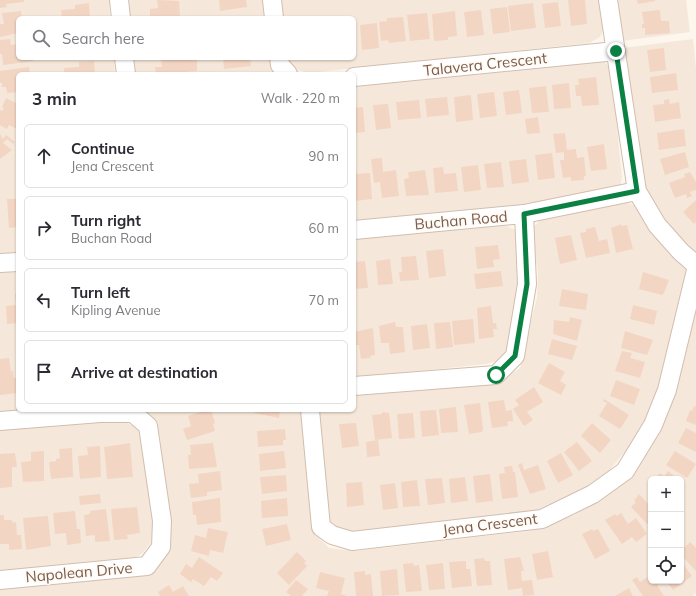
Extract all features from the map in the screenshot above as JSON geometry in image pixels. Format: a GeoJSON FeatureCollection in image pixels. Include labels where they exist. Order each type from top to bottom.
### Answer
{"type":"FeatureCollection","features":[{"type":"Feature","properties":{"kind":"street"},"geometry":{"type":"LineString","coordinates":[[119,0],[121,16]]}},
{"type":"Feature","properties":{"kind":"street"},"geometry":{"type":"LineString","coordinates":[[272,0],[274,16]]}},
{"type":"Feature","properties":{"kind":"street"},"geometry":{"type":"LineString","coordinates":[[608,0],[637,191],[657,225],[681,252],[696,265]]}},
{"type":"Feature","properties":{"kind":"street","name":"Talavera Crescent"},"geometry":{"type":"LineString","coordinates":[[356,77],[616,51]]}},
{"type":"Feature","properties":{"kind":"street"},"geometry":{"type":"LineString","coordinates":[[124,60],[126,72]]}},
{"type":"Feature","properties":{"kind":"street"},"geometry":{"type":"LineString","coordinates":[[279,60],[280,65],[286,72]]}},
{"type":"Feature","properties":{"kind":"street","name":"Buchan Road"},"geometry":{"type":"LineString","coordinates":[[356,230],[524,214],[637,191]]}},
{"type":"Feature","properties":{"kind":"street"},"geometry":{"type":"LineString","coordinates":[[356,386],[496,375],[515,356],[527,284],[524,214]]}},
{"type":"Feature","properties":{"kind":"street"},"geometry":{"type":"LineString","coordinates":[[0,263],[16,262]]}},
{"type":"Feature","properties":{"kind":"street","name":"Jena Crescent"},"geometry":{"type":"LineString","coordinates":[[310,412],[321,527],[332,535],[352,541],[542,519],[594,494],[625,471],[653,426],[667,390],[696,270]]}},
{"type":"Feature","properties":{"kind":"street","name":"Napolean Drive"},"geometry":{"type":"LineString","coordinates":[[0,422],[100,413],[133,413],[148,426],[162,521],[161,547],[147,566],[0,580]]}},
{"type":"Feature","properties":{"kind":"shaded area"},"geometry":{"type":"Polygon","coordinates":[[[0,0],[109,0],[110,16],[16,16],[16,60],[114,60],[115,72],[16,72],[16,254],[0,256],[0,0]]]}},
{"type":"Feature","properties":{"kind":"shaded area"},"geometry":{"type":"Polygon","coordinates":[[[125,0],[264,0],[266,16],[126,16],[125,0]]]}},
{"type":"Feature","properties":{"kind":"shaded area"},"geometry":{"type":"Polygon","coordinates":[[[280,0],[601,0],[604,28],[600,37],[589,43],[318,72],[305,72],[294,69],[288,60],[356,60],[356,16],[283,16],[280,0]]]}},
{"type":"Feature","properties":{"kind":"shaded area"},"geometry":{"type":"Polygon","coordinates":[[[617,0],[686,0],[690,32],[622,41],[617,0]]]}},
{"type":"Feature","properties":{"kind":"shaded area"},"geometry":{"type":"Polygon","coordinates":[[[693,39],[696,68],[696,252],[675,236],[653,206],[640,172],[623,48],[693,39]]]}},
{"type":"Feature","properties":{"kind":"shaded area"},"geometry":{"type":"Polygon","coordinates":[[[130,60],[271,60],[277,72],[131,72],[130,60]]]}},
{"type":"Feature","properties":{"kind":"shaded area"},"geometry":{"type":"Polygon","coordinates":[[[604,61],[611,69],[622,177],[620,187],[523,205],[356,222],[356,85],[604,61]]]}},
{"type":"Feature","properties":{"kind":"shaded area"},"geometry":{"type":"Polygon","coordinates":[[[624,202],[634,205],[651,229],[684,264],[687,272],[663,371],[650,411],[630,446],[607,473],[569,498],[529,513],[354,535],[334,530],[326,514],[318,419],[320,412],[356,412],[356,395],[504,379],[520,368],[537,297],[538,273],[533,237],[534,226],[543,218],[624,202]]]}},
{"type":"Feature","properties":{"kind":"shaded area"},"geometry":{"type":"Polygon","coordinates":[[[501,223],[515,230],[520,246],[520,286],[514,325],[504,359],[486,364],[356,378],[356,237],[501,223]]]}},
{"type":"Feature","properties":{"kind":"shaded area"},"geometry":{"type":"Polygon","coordinates":[[[16,269],[16,412],[20,412],[0,414],[0,270],[16,269]]]}},
{"type":"Feature","properties":{"kind":"shaded area"},"geometry":{"type":"Polygon","coordinates":[[[696,301],[696,593],[692,596],[0,596],[0,587],[141,575],[170,528],[160,436],[153,421],[142,412],[300,412],[314,533],[329,548],[356,551],[528,531],[574,515],[607,493],[635,466],[696,301]]]}},
{"type":"Feature","properties":{"kind":"shaded area"},"geometry":{"type":"Polygon","coordinates":[[[108,421],[126,422],[138,429],[145,441],[153,527],[151,542],[142,554],[128,560],[0,571],[0,430],[108,421]]]}},
{"type":"Feature","properties":{"kind":"building"},"geometry":{"type":"Polygon","coordinates":[[[0,0],[24,0],[24,2],[6,4],[7,7],[0,8],[0,0]]]}},
{"type":"Feature","properties":{"kind":"building"},"geometry":{"type":"Polygon","coordinates":[[[157,0],[179,1],[180,16],[150,16],[150,9],[158,8],[157,0]]]}},
{"type":"Feature","properties":{"kind":"building"},"geometry":{"type":"Polygon","coordinates":[[[219,0],[246,0],[247,7],[220,11],[219,0]]]}},
{"type":"Feature","properties":{"kind":"building"},"geometry":{"type":"Polygon","coordinates":[[[568,0],[585,0],[587,24],[571,26],[568,0]]]}},
{"type":"Feature","properties":{"kind":"building"},"geometry":{"type":"Polygon","coordinates":[[[637,0],[655,0],[655,1],[638,4],[637,0]]]}},
{"type":"Feature","properties":{"kind":"building"},"geometry":{"type":"Polygon","coordinates":[[[558,2],[561,26],[545,28],[542,4],[558,2]]]}},
{"type":"Feature","properties":{"kind":"building"},"geometry":{"type":"Polygon","coordinates":[[[89,3],[90,16],[62,16],[61,10],[75,9],[75,5],[89,3]]]}},
{"type":"Feature","properties":{"kind":"building"},"geometry":{"type":"Polygon","coordinates":[[[533,3],[536,28],[511,31],[508,6],[533,3]]]}},
{"type":"Feature","properties":{"kind":"building"},"geometry":{"type":"Polygon","coordinates":[[[507,7],[510,32],[493,34],[490,9],[507,7]]]}},
{"type":"Feature","properties":{"kind":"building"},"geometry":{"type":"Polygon","coordinates":[[[481,10],[484,35],[467,37],[464,12],[481,10]]]}},
{"type":"Feature","properties":{"kind":"building"},"geometry":{"type":"Polygon","coordinates":[[[660,10],[661,21],[669,21],[670,33],[645,35],[645,28],[642,28],[642,24],[644,24],[642,12],[660,10]]]}},
{"type":"Feature","properties":{"kind":"building"},"geometry":{"type":"Polygon","coordinates":[[[21,11],[22,16],[16,16],[16,33],[0,37],[0,24],[4,24],[2,13],[21,11]]]}},
{"type":"Feature","properties":{"kind":"building"},"geometry":{"type":"Polygon","coordinates":[[[455,11],[457,36],[448,37],[448,40],[434,41],[432,14],[455,11]]]}},
{"type":"Feature","properties":{"kind":"building"},"geometry":{"type":"Polygon","coordinates":[[[427,13],[430,39],[410,41],[407,15],[427,13]]]}},
{"type":"Feature","properties":{"kind":"building"},"geometry":{"type":"Polygon","coordinates":[[[403,17],[406,41],[389,43],[388,40],[381,41],[379,22],[387,21],[387,18],[403,17]]]}},
{"type":"Feature","properties":{"kind":"building"},"geometry":{"type":"Polygon","coordinates":[[[377,23],[379,48],[362,50],[360,25],[377,23]]]}},
{"type":"Feature","properties":{"kind":"building"},"geometry":{"type":"Polygon","coordinates":[[[10,39],[11,45],[16,44],[16,60],[33,61],[3,65],[2,54],[0,54],[0,40],[10,39]]]}},
{"type":"Feature","properties":{"kind":"building"},"geometry":{"type":"Polygon","coordinates":[[[664,48],[666,70],[650,72],[647,50],[664,48]]]}},
{"type":"Feature","properties":{"kind":"building"},"geometry":{"type":"Polygon","coordinates":[[[161,60],[197,60],[197,71],[156,72],[155,67],[162,67],[161,60]]]}},
{"type":"Feature","properties":{"kind":"building"},"geometry":{"type":"Polygon","coordinates":[[[223,60],[250,60],[251,66],[224,69],[223,60]]]}},
{"type":"Feature","properties":{"kind":"building"},"geometry":{"type":"Polygon","coordinates":[[[94,61],[95,72],[64,72],[64,68],[79,67],[79,62],[94,61]]]}},
{"type":"Feature","properties":{"kind":"building"},"geometry":{"type":"Polygon","coordinates":[[[29,67],[30,72],[16,72],[16,92],[7,93],[6,87],[2,87],[2,83],[0,83],[0,71],[29,67]]]}},
{"type":"Feature","properties":{"kind":"building"},"geometry":{"type":"Polygon","coordinates":[[[676,73],[678,90],[652,93],[650,77],[676,73]]]}},
{"type":"Feature","properties":{"kind":"building"},"geometry":{"type":"Polygon","coordinates":[[[596,77],[599,105],[582,106],[581,96],[576,96],[575,85],[579,85],[578,79],[596,77]]]}},
{"type":"Feature","properties":{"kind":"building"},"geometry":{"type":"Polygon","coordinates":[[[569,83],[571,108],[554,109],[552,85],[569,83]]]}},
{"type":"Feature","properties":{"kind":"building"},"geometry":{"type":"Polygon","coordinates":[[[546,86],[549,112],[532,113],[529,88],[546,86]]]}},
{"type":"Feature","properties":{"kind":"building"},"geometry":{"type":"Polygon","coordinates":[[[519,90],[522,113],[506,115],[503,92],[519,90]]]}},
{"type":"Feature","properties":{"kind":"building"},"geometry":{"type":"Polygon","coordinates":[[[494,92],[497,116],[480,118],[477,94],[494,92]]]}},
{"type":"Feature","properties":{"kind":"building"},"geometry":{"type":"Polygon","coordinates":[[[471,95],[473,120],[456,122],[454,97],[471,95]]]}},
{"type":"Feature","properties":{"kind":"building"},"geometry":{"type":"Polygon","coordinates":[[[447,97],[449,115],[427,117],[425,99],[447,97]]]}},
{"type":"Feature","properties":{"kind":"building"},"geometry":{"type":"Polygon","coordinates":[[[6,98],[16,103],[16,128],[9,125],[7,129],[0,125],[0,110],[2,111],[4,108],[2,107],[6,98]]]}},
{"type":"Feature","properties":{"kind":"building"},"geometry":{"type":"Polygon","coordinates":[[[669,99],[670,104],[679,102],[681,118],[655,122],[653,105],[664,104],[664,100],[669,99]]]}},
{"type":"Feature","properties":{"kind":"building"},"geometry":{"type":"Polygon","coordinates":[[[419,100],[421,118],[398,120],[396,102],[419,100]]]}},
{"type":"Feature","properties":{"kind":"building"},"geometry":{"type":"Polygon","coordinates":[[[388,104],[391,128],[376,130],[373,105],[388,104]]]}},
{"type":"Feature","properties":{"kind":"building"},"geometry":{"type":"Polygon","coordinates":[[[363,107],[365,132],[356,133],[356,108],[363,107]]]}},
{"type":"Feature","properties":{"kind":"building"},"geometry":{"type":"Polygon","coordinates":[[[538,117],[540,133],[527,134],[525,119],[538,117]]]}},
{"type":"Feature","properties":{"kind":"building"},"geometry":{"type":"Polygon","coordinates":[[[684,129],[686,146],[659,150],[657,133],[684,129]]]}},
{"type":"Feature","properties":{"kind":"building"},"geometry":{"type":"Polygon","coordinates":[[[565,133],[567,150],[576,149],[577,158],[584,157],[586,176],[584,176],[584,180],[571,181],[571,177],[563,178],[560,160],[564,160],[564,152],[556,153],[553,134],[565,133]]]}},
{"type":"Feature","properties":{"kind":"building"},"geometry":{"type":"Polygon","coordinates":[[[0,134],[3,139],[6,135],[15,142],[13,144],[7,139],[3,143],[12,150],[0,159],[0,134]]]}},
{"type":"Feature","properties":{"kind":"building"},"geometry":{"type":"Polygon","coordinates":[[[604,144],[607,169],[591,171],[587,147],[604,144]]]}},
{"type":"Feature","properties":{"kind":"building"},"geometry":{"type":"Polygon","coordinates":[[[685,152],[689,167],[665,175],[660,159],[685,152]]]}},
{"type":"Feature","properties":{"kind":"building"},"geometry":{"type":"Polygon","coordinates":[[[552,153],[555,178],[538,180],[535,155],[552,153]]]}},
{"type":"Feature","properties":{"kind":"building"},"geometry":{"type":"Polygon","coordinates":[[[382,158],[383,172],[396,170],[399,196],[382,198],[380,182],[374,183],[371,159],[382,158]]]}},
{"type":"Feature","properties":{"kind":"building"},"geometry":{"type":"Polygon","coordinates":[[[526,159],[529,182],[512,184],[509,161],[526,159]]]}},
{"type":"Feature","properties":{"kind":"building"},"geometry":{"type":"Polygon","coordinates":[[[501,162],[504,187],[487,188],[484,164],[501,162]]]}},
{"type":"Feature","properties":{"kind":"building"},"geometry":{"type":"Polygon","coordinates":[[[478,165],[481,190],[464,192],[461,167],[478,165]]]}},
{"type":"Feature","properties":{"kind":"building"},"geometry":{"type":"Polygon","coordinates":[[[443,167],[444,174],[456,173],[458,191],[435,193],[433,168],[443,167]]]}},
{"type":"Feature","properties":{"kind":"building"},"geometry":{"type":"Polygon","coordinates":[[[425,170],[429,195],[406,196],[404,179],[409,178],[408,172],[425,170]]]}},
{"type":"Feature","properties":{"kind":"building"},"geometry":{"type":"Polygon","coordinates":[[[690,172],[696,182],[696,190],[690,192],[692,196],[687,198],[686,194],[675,198],[669,183],[685,177],[684,174],[690,172]]]}},
{"type":"Feature","properties":{"kind":"building"},"geometry":{"type":"Polygon","coordinates":[[[370,173],[372,199],[356,201],[356,174],[370,173]]]}},
{"type":"Feature","properties":{"kind":"building"},"geometry":{"type":"Polygon","coordinates":[[[7,199],[16,199],[16,227],[9,228],[7,199]]]}},
{"type":"Feature","properties":{"kind":"building"},"geometry":{"type":"Polygon","coordinates":[[[696,200],[696,222],[694,224],[683,212],[696,200]]]}},
{"type":"Feature","properties":{"kind":"building"},"geometry":{"type":"Polygon","coordinates":[[[621,224],[621,226],[627,225],[633,249],[616,253],[611,228],[621,224]]]}},
{"type":"Feature","properties":{"kind":"building"},"geometry":{"type":"Polygon","coordinates":[[[595,227],[599,241],[607,239],[610,253],[586,258],[580,233],[586,232],[586,229],[595,227]]]}},
{"type":"Feature","properties":{"kind":"building"},"geometry":{"type":"Polygon","coordinates":[[[571,235],[577,260],[560,264],[555,238],[571,235]]]}},
{"type":"Feature","properties":{"kind":"building"},"geometry":{"type":"Polygon","coordinates":[[[498,245],[500,259],[493,260],[494,267],[477,269],[475,247],[498,245]]]}},
{"type":"Feature","properties":{"kind":"building"},"geometry":{"type":"Polygon","coordinates":[[[443,249],[446,276],[429,278],[426,251],[443,249]]]}},
{"type":"Feature","properties":{"kind":"building"},"geometry":{"type":"Polygon","coordinates":[[[416,256],[419,280],[400,281],[399,272],[402,272],[401,257],[416,256]]]}},
{"type":"Feature","properties":{"kind":"building"},"geometry":{"type":"Polygon","coordinates":[[[390,259],[393,284],[378,285],[376,261],[390,259]]]}},
{"type":"Feature","properties":{"kind":"building"},"geometry":{"type":"Polygon","coordinates":[[[365,261],[368,288],[356,289],[356,262],[365,261]]]}},
{"type":"Feature","properties":{"kind":"building"},"geometry":{"type":"Polygon","coordinates":[[[501,271],[503,286],[476,289],[474,274],[501,271]]]}},
{"type":"Feature","properties":{"kind":"building"},"geometry":{"type":"Polygon","coordinates":[[[643,272],[669,280],[662,295],[639,289],[643,272]]]}},
{"type":"Feature","properties":{"kind":"building"},"geometry":{"type":"Polygon","coordinates":[[[562,289],[588,294],[586,310],[559,306],[562,289]]]}},
{"type":"Feature","properties":{"kind":"building"},"geometry":{"type":"Polygon","coordinates":[[[16,305],[16,323],[7,324],[6,306],[16,305]]]}},
{"type":"Feature","properties":{"kind":"building"},"geometry":{"type":"Polygon","coordinates":[[[633,305],[657,311],[654,325],[630,319],[633,305]]]}},
{"type":"Feature","properties":{"kind":"building"},"geometry":{"type":"Polygon","coordinates":[[[491,306],[493,323],[496,323],[497,329],[493,329],[494,337],[479,339],[477,308],[491,306]]]}},
{"type":"Feature","properties":{"kind":"building"},"geometry":{"type":"Polygon","coordinates":[[[570,317],[582,320],[577,341],[553,334],[554,320],[569,322],[570,317]]]}},
{"type":"Feature","properties":{"kind":"building"},"geometry":{"type":"Polygon","coordinates":[[[473,319],[475,343],[454,345],[452,321],[473,319]]]}},
{"type":"Feature","properties":{"kind":"building"},"geometry":{"type":"Polygon","coordinates":[[[395,322],[396,327],[403,327],[405,352],[390,354],[389,343],[381,343],[379,326],[395,322]]]}},
{"type":"Feature","properties":{"kind":"building"},"geometry":{"type":"Polygon","coordinates":[[[450,322],[453,347],[436,349],[434,323],[450,322]]]}},
{"type":"Feature","properties":{"kind":"building"},"geometry":{"type":"Polygon","coordinates":[[[427,324],[430,348],[413,350],[411,326],[427,324]]]}},
{"type":"Feature","properties":{"kind":"building"},"geometry":{"type":"Polygon","coordinates":[[[373,328],[375,355],[370,356],[371,358],[361,359],[359,345],[356,345],[356,332],[373,328]]]}},
{"type":"Feature","properties":{"kind":"building"},"geometry":{"type":"Polygon","coordinates":[[[625,331],[653,340],[647,355],[621,348],[625,331]]]}},
{"type":"Feature","properties":{"kind":"building"},"geometry":{"type":"Polygon","coordinates":[[[552,339],[577,346],[572,360],[548,354],[552,339]]]}},
{"type":"Feature","properties":{"kind":"building"},"geometry":{"type":"Polygon","coordinates":[[[622,351],[632,353],[630,358],[645,362],[640,378],[615,371],[622,351]]]}},
{"type":"Feature","properties":{"kind":"building"},"geometry":{"type":"Polygon","coordinates":[[[9,358],[11,371],[13,371],[14,378],[16,378],[16,393],[0,395],[0,359],[9,358]]]}},
{"type":"Feature","properties":{"kind":"building"},"geometry":{"type":"Polygon","coordinates":[[[549,363],[565,372],[560,381],[566,385],[561,395],[538,383],[549,363]]]}},
{"type":"Feature","properties":{"kind":"building"},"geometry":{"type":"Polygon","coordinates":[[[616,380],[640,389],[634,405],[610,396],[616,380]]]}},
{"type":"Feature","properties":{"kind":"building"},"geometry":{"type":"Polygon","coordinates":[[[534,387],[543,402],[527,412],[533,420],[524,426],[513,409],[519,405],[515,400],[534,387]]]}},
{"type":"Feature","properties":{"kind":"building"},"geometry":{"type":"Polygon","coordinates":[[[604,399],[629,415],[620,429],[599,416],[607,403],[603,401],[604,399]]]}},
{"type":"Feature","properties":{"kind":"building"},"geometry":{"type":"Polygon","coordinates":[[[504,400],[506,411],[512,410],[513,421],[507,422],[508,426],[492,428],[488,402],[504,400]]]}},
{"type":"Feature","properties":{"kind":"building"},"geometry":{"type":"Polygon","coordinates":[[[480,403],[483,429],[482,432],[469,434],[464,405],[480,403]]]}},
{"type":"Feature","properties":{"kind":"building"},"geometry":{"type":"Polygon","coordinates":[[[694,406],[696,407],[696,425],[686,421],[690,410],[692,411],[694,406]]]}},
{"type":"Feature","properties":{"kind":"building"},"geometry":{"type":"Polygon","coordinates":[[[456,407],[458,432],[441,433],[439,409],[456,407]]]}},
{"type":"Feature","properties":{"kind":"building"},"geometry":{"type":"Polygon","coordinates":[[[436,410],[439,435],[422,437],[420,411],[436,410]]]}},
{"type":"Feature","properties":{"kind":"building"},"geometry":{"type":"Polygon","coordinates":[[[200,412],[212,412],[215,423],[213,424],[215,431],[187,440],[183,429],[191,426],[188,416],[200,412]]]}},
{"type":"Feature","properties":{"kind":"building"},"geometry":{"type":"Polygon","coordinates":[[[254,412],[280,412],[279,418],[254,412]]]}},
{"type":"Feature","properties":{"kind":"building"},"geometry":{"type":"Polygon","coordinates":[[[382,412],[389,413],[392,438],[375,440],[372,415],[382,414],[382,412]]]}},
{"type":"Feature","properties":{"kind":"building"},"geometry":{"type":"Polygon","coordinates":[[[413,413],[415,438],[399,439],[397,414],[413,413]]]}},
{"type":"Feature","properties":{"kind":"building"},"geometry":{"type":"Polygon","coordinates":[[[356,423],[359,446],[342,448],[339,424],[356,423]]]}},
{"type":"Feature","properties":{"kind":"building"},"geometry":{"type":"Polygon","coordinates":[[[592,423],[611,440],[600,453],[581,436],[592,423]]]}},
{"type":"Feature","properties":{"kind":"building"},"geometry":{"type":"Polygon","coordinates":[[[686,428],[696,433],[696,452],[678,443],[686,428]]]}},
{"type":"Feature","properties":{"kind":"building"},"geometry":{"type":"Polygon","coordinates":[[[285,429],[286,440],[283,440],[283,445],[258,447],[257,431],[285,429]]]}},
{"type":"Feature","properties":{"kind":"building"},"geometry":{"type":"Polygon","coordinates":[[[378,440],[380,456],[367,457],[366,442],[378,440]]]}},
{"type":"Feature","properties":{"kind":"building"},"geometry":{"type":"Polygon","coordinates":[[[577,442],[592,461],[579,471],[564,452],[577,442]]]}},
{"type":"Feature","properties":{"kind":"building"},"geometry":{"type":"Polygon","coordinates":[[[130,443],[133,477],[107,479],[104,447],[130,443]]]}},
{"type":"Feature","properties":{"kind":"building"},"geometry":{"type":"Polygon","coordinates":[[[213,443],[217,467],[189,469],[188,455],[191,455],[190,445],[213,443]]]}},
{"type":"Feature","properties":{"kind":"building"},"geometry":{"type":"Polygon","coordinates":[[[100,446],[101,477],[80,479],[78,456],[88,455],[87,447],[100,446]]]}},
{"type":"Feature","properties":{"kind":"building"},"geometry":{"type":"Polygon","coordinates":[[[72,448],[73,477],[51,479],[49,462],[56,461],[56,459],[60,458],[59,449],[72,448]]]}},
{"type":"Feature","properties":{"kind":"building"},"geometry":{"type":"Polygon","coordinates":[[[44,451],[44,481],[23,482],[21,462],[31,461],[31,452],[44,451]]]}},
{"type":"Feature","properties":{"kind":"building"},"geometry":{"type":"Polygon","coordinates":[[[284,451],[286,468],[260,471],[259,454],[284,451]]]}},
{"type":"Feature","properties":{"kind":"building"},"geometry":{"type":"Polygon","coordinates":[[[675,451],[696,464],[687,478],[666,465],[675,451]]]}},
{"type":"Feature","properties":{"kind":"building"},"geometry":{"type":"Polygon","coordinates":[[[15,453],[17,467],[12,467],[12,487],[0,488],[0,454],[15,453]]]}},
{"type":"Feature","properties":{"kind":"building"},"geometry":{"type":"Polygon","coordinates":[[[561,453],[573,475],[558,483],[547,461],[561,453]]]}},
{"type":"Feature","properties":{"kind":"building"},"geometry":{"type":"Polygon","coordinates":[[[522,463],[524,470],[538,465],[546,489],[530,494],[518,465],[522,463]]]}},
{"type":"Feature","properties":{"kind":"building"},"geometry":{"type":"Polygon","coordinates":[[[512,466],[513,472],[515,472],[518,497],[502,499],[499,474],[505,473],[504,467],[512,466]]]}},
{"type":"Feature","properties":{"kind":"building"},"geometry":{"type":"Polygon","coordinates":[[[220,471],[222,490],[207,492],[207,496],[191,498],[189,484],[199,483],[198,474],[220,471]]]}},
{"type":"Feature","properties":{"kind":"building"},"geometry":{"type":"Polygon","coordinates":[[[668,471],[674,476],[664,476],[668,471]]]}},
{"type":"Feature","properties":{"kind":"building"},"geometry":{"type":"Polygon","coordinates":[[[490,474],[493,501],[476,503],[473,476],[490,474]]]}},
{"type":"Feature","properties":{"kind":"building"},"geometry":{"type":"Polygon","coordinates":[[[286,475],[287,491],[262,494],[260,477],[286,475]]]}},
{"type":"Feature","properties":{"kind":"building"},"geometry":{"type":"Polygon","coordinates":[[[465,477],[468,501],[451,503],[449,479],[465,477]]]}},
{"type":"Feature","properties":{"kind":"building"},"geometry":{"type":"Polygon","coordinates":[[[442,478],[445,503],[428,505],[425,479],[442,478]]]}},
{"type":"Feature","properties":{"kind":"building"},"geometry":{"type":"Polygon","coordinates":[[[417,480],[420,506],[403,507],[401,482],[417,480]]]}},
{"type":"Feature","properties":{"kind":"building"},"geometry":{"type":"Polygon","coordinates":[[[362,482],[364,505],[347,507],[346,483],[362,482]]]}},
{"type":"Feature","properties":{"kind":"building"},"geometry":{"type":"Polygon","coordinates":[[[395,483],[398,508],[383,510],[380,485],[395,483]]]}},
{"type":"Feature","properties":{"kind":"building"},"geometry":{"type":"Polygon","coordinates":[[[100,494],[101,503],[80,505],[79,496],[100,494]]]}},
{"type":"Feature","properties":{"kind":"building"},"geometry":{"type":"Polygon","coordinates":[[[639,494],[648,504],[647,524],[631,507],[636,502],[634,501],[639,494]]]}},
{"type":"Feature","properties":{"kind":"building"},"geometry":{"type":"Polygon","coordinates":[[[220,498],[221,522],[197,525],[196,515],[193,515],[192,502],[220,498]]]}},
{"type":"Feature","properties":{"kind":"building"},"geometry":{"type":"Polygon","coordinates":[[[287,498],[288,516],[262,518],[261,501],[287,498]]]}},
{"type":"Feature","properties":{"kind":"building"},"geometry":{"type":"Polygon","coordinates":[[[137,507],[140,533],[127,535],[128,539],[114,540],[111,509],[137,507]]]}},
{"type":"Feature","properties":{"kind":"building"},"geometry":{"type":"Polygon","coordinates":[[[106,509],[110,541],[95,542],[95,535],[86,536],[84,515],[90,514],[90,511],[106,509]]]}},
{"type":"Feature","properties":{"kind":"building"},"geometry":{"type":"Polygon","coordinates":[[[75,511],[77,529],[80,529],[81,543],[67,545],[66,533],[55,534],[53,513],[75,511]]]}},
{"type":"Feature","properties":{"kind":"building"},"geometry":{"type":"Polygon","coordinates":[[[621,513],[628,524],[636,518],[647,534],[636,542],[632,537],[622,544],[605,520],[615,514],[617,516],[621,513]]]}},
{"type":"Feature","properties":{"kind":"building"},"geometry":{"type":"Polygon","coordinates":[[[0,515],[4,515],[4,520],[12,520],[13,523],[16,522],[17,535],[21,535],[22,549],[9,550],[9,544],[0,544],[0,515]]]}},
{"type":"Feature","properties":{"kind":"building"},"geometry":{"type":"Polygon","coordinates":[[[48,516],[51,546],[26,550],[23,518],[48,516]]]}},
{"type":"Feature","properties":{"kind":"building"},"geometry":{"type":"Polygon","coordinates":[[[287,524],[291,540],[266,546],[262,529],[287,524]]]}},
{"type":"Feature","properties":{"kind":"building"},"geometry":{"type":"Polygon","coordinates":[[[208,528],[228,532],[223,553],[210,550],[209,556],[191,551],[195,535],[206,538],[208,528]]]}},
{"type":"Feature","properties":{"kind":"building"},"geometry":{"type":"Polygon","coordinates":[[[592,529],[593,531],[598,529],[610,551],[595,559],[582,534],[592,529]]]}},
{"type":"Feature","properties":{"kind":"building"},"geometry":{"type":"Polygon","coordinates":[[[690,542],[696,548],[696,571],[684,558],[684,548],[690,542]]]}},
{"type":"Feature","properties":{"kind":"building"},"geometry":{"type":"Polygon","coordinates":[[[548,551],[553,577],[537,580],[532,554],[548,551]]]}},
{"type":"Feature","properties":{"kind":"building"},"geometry":{"type":"Polygon","coordinates":[[[297,552],[306,561],[304,563],[307,566],[289,585],[277,573],[297,552]]]}},
{"type":"Feature","properties":{"kind":"building"},"geometry":{"type":"Polygon","coordinates":[[[199,557],[223,573],[217,581],[211,577],[204,586],[193,579],[191,582],[180,574],[186,564],[192,568],[199,557]]]}},
{"type":"Feature","properties":{"kind":"building"},"geometry":{"type":"Polygon","coordinates":[[[520,557],[524,571],[521,571],[522,581],[532,580],[534,595],[523,596],[522,588],[508,590],[504,559],[520,557]]]}},
{"type":"Feature","properties":{"kind":"building"},"geometry":{"type":"Polygon","coordinates":[[[484,558],[485,561],[490,561],[492,585],[477,586],[474,559],[484,558]]]}},
{"type":"Feature","properties":{"kind":"building"},"geometry":{"type":"Polygon","coordinates":[[[466,561],[466,569],[470,569],[472,586],[452,588],[449,562],[466,561]]]}},
{"type":"Feature","properties":{"kind":"building"},"geometry":{"type":"Polygon","coordinates":[[[413,563],[414,566],[419,565],[422,591],[406,592],[403,564],[413,563]]]}},
{"type":"Feature","properties":{"kind":"building"},"geometry":{"type":"Polygon","coordinates":[[[443,563],[445,589],[429,590],[426,565],[443,563]]]}},
{"type":"Feature","properties":{"kind":"building"},"geometry":{"type":"Polygon","coordinates":[[[684,565],[692,576],[684,582],[684,565]]]}},
{"type":"Feature","properties":{"kind":"building"},"geometry":{"type":"Polygon","coordinates":[[[397,569],[399,595],[382,596],[380,571],[397,569]]]}},
{"type":"Feature","properties":{"kind":"building"},"geometry":{"type":"Polygon","coordinates":[[[365,571],[365,575],[371,574],[373,596],[356,596],[354,572],[365,571]]]}},
{"type":"Feature","properties":{"kind":"building"},"geometry":{"type":"Polygon","coordinates":[[[320,572],[345,578],[341,594],[347,596],[327,596],[329,591],[316,588],[320,572]]]}},
{"type":"Feature","properties":{"kind":"building"},"geometry":{"type":"Polygon","coordinates":[[[637,577],[640,582],[648,577],[648,584],[659,584],[657,585],[664,596],[643,596],[632,580],[637,577]]]}},
{"type":"Feature","properties":{"kind":"building"},"geometry":{"type":"Polygon","coordinates":[[[296,580],[308,589],[302,596],[291,596],[286,592],[296,580]]]}},
{"type":"Feature","properties":{"kind":"building"},"geometry":{"type":"Polygon","coordinates":[[[668,584],[681,584],[673,590],[668,584]]]}},
{"type":"Feature","properties":{"kind":"building"},"geometry":{"type":"Polygon","coordinates":[[[169,585],[173,592],[183,586],[189,596],[160,596],[158,592],[169,585]]]}},
{"type":"Feature","properties":{"kind":"building"},"geometry":{"type":"Polygon","coordinates":[[[629,588],[633,596],[615,596],[629,588]]]}},
{"type":"Feature","properties":{"kind":"route"},"geometry":{"type":"LineString","coordinates":[[496,375],[515,356],[527,284],[524,214],[637,191],[616,51]]}}]}
